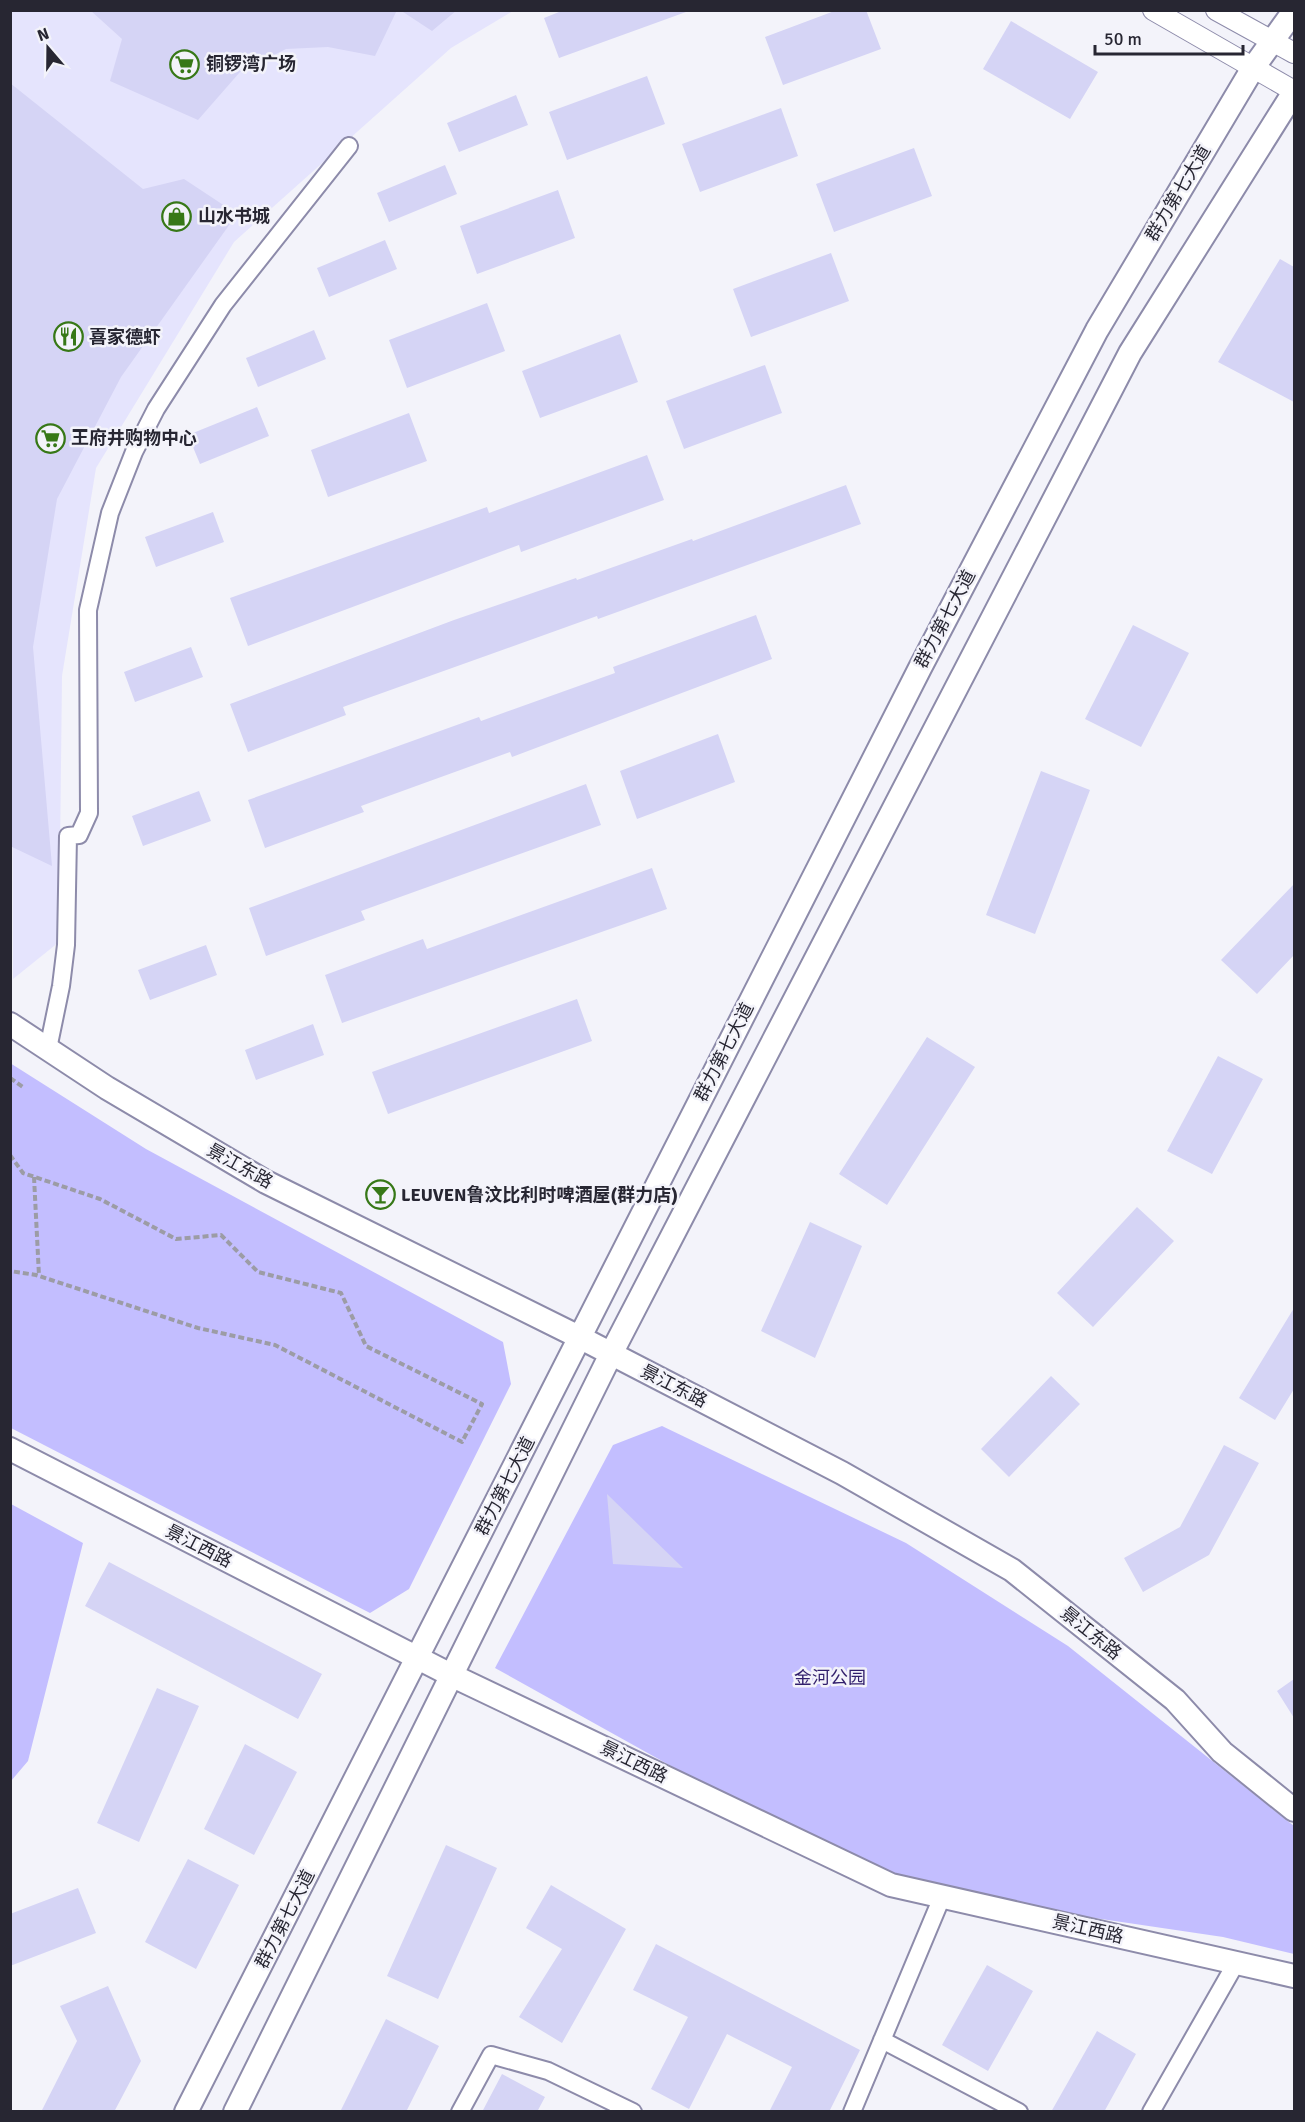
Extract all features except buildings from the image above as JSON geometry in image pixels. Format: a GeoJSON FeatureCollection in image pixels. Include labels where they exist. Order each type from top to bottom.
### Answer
{"type":"FeatureCollection","features":[{"type":"Feature","properties":{"kind":"main road","name":"群力第七大道"},"geometry":{"type":"LineString","coordinates":[[186,2112],[920,668],[1098,330],[1253,68],[1294,11]]}},
{"type":"Feature","properties":{"kind":"main road","name":"群力第七大道"},"geometry":{"type":"LineString","coordinates":[[235,2112],[611,1354],[1130,352],[1294,92]]}},
{"type":"Feature","properties":{"kind":"main road","name":"景江东路"},"geometry":{"type":"LineString","coordinates":[[10,1024],[144,1110],[266,1182],[579,1337],[842,1473],[1012,1570],[1175,1700],[1222,1752],[1294,1810]]}},
{"type":"Feature","properties":{"kind":"main road","name":"景江西路"},"geometry":{"type":"LineString","coordinates":[[10,1449],[453,1676],[891,1885],[1294,1976]]}},
{"type":"Feature","properties":{"kind":"street"},"geometry":{"type":"LineString","coordinates":[[1153,10],[1294,92]]}},
{"type":"Feature","properties":{"kind":"street"},"geometry":{"type":"LineString","coordinates":[[1216,10],[1294,53]]}},
{"type":"Feature","properties":{"kind":"street"},"geometry":{"type":"LineString","coordinates":[[48,1049],[62,986],[66,945],[68,836],[79,835],[89,813],[88,610],[110,513],[147,426],[222,305],[350,146]]}},
{"type":"Feature","properties":{"kind":"street"},"geometry":{"type":"LineString","coordinates":[[852,2112],[942,1897]]}},
{"type":"Feature","properties":{"kind":"street"},"geometry":{"type":"LineString","coordinates":[[1151,2112],[1236,1963]]}},
{"type":"Feature","properties":{"kind":"street"},"geometry":{"type":"LineString","coordinates":[[882,2040],[1019,2112]]}},
{"type":"Feature","properties":{"kind":"street"},"geometry":{"type":"LineString","coordinates":[[460,2112],[490,2055],[548,2071],[633,2112]]}},
{"type":"Feature","properties":{"kind":"path"},"geometry":{"type":"LineString","coordinates":[[10,1078],[23,1087]]}},
{"type":"Feature","properties":{"kind":"path"},"geometry":{"type":"LineString","coordinates":[[10,1155],[23,1173],[100,1199],[176,1239],[221,1235],[258,1272],[340,1293],[366,1346],[482,1404],[462,1442],[275,1345],[198,1328],[39,1276],[10,1270]]}},
{"type":"Feature","properties":{"kind":"path"},"geometry":{"type":"LineString","coordinates":[[34,1177],[39,1276]]}},
{"type":"Feature","properties":{"kind":"shaded area"},"geometry":{"type":"Polygon","coordinates":[[[10,11],[513,11],[451,48],[234,242],[96,468],[62,676],[59,942],[13,979],[10,11]]]}},
{"type":"Feature","properties":{"kind":"green space"},"geometry":{"type":"Polygon","coordinates":[[[10,1063],[146,1149],[503,1342],[511,1384],[409,1589],[370,1613],[11,1428],[10,1063]]]}},
{"type":"Feature","properties":{"kind":"green space","name":"金河公园"},"geometry":{"type":"Polygon","coordinates":[[[662,1426],[906,1543],[1068,1646],[1294,1826],[1294,1954],[1223,1937],[1081,1916],[901,1878],[795,1835],[495,1668],[613,1445],[662,1426]]]}},
{"type":"Feature","properties":{"kind":"green space"},"geometry":{"type":"Polygon","coordinates":[[[11,1504],[83,1543],[28,1761],[11,1781],[11,1504]]]}},
{"type":"Feature","properties":{"kind":"place","name":"铜锣湾广场"},"geometry":{"type":"Point","coordinates":[185,64]}},
{"type":"Feature","properties":{"kind":"place","name":"山水书城"},"geometry":{"type":"Point","coordinates":[177,216]}},
{"type":"Feature","properties":{"kind":"place","name":"喜家德虾"},"geometry":{"type":"Point","coordinates":[68,337]}},
{"type":"Feature","properties":{"kind":"place","name":"王府井购物中心"},"geometry":{"type":"Point","coordinates":[50,438]}},
{"type":"Feature","properties":{"kind":"place","name":"LEUVEN鲁汶比利时啤酒屋(群力店)"},"geometry":{"type":"Point","coordinates":[380,1195]}}]}
